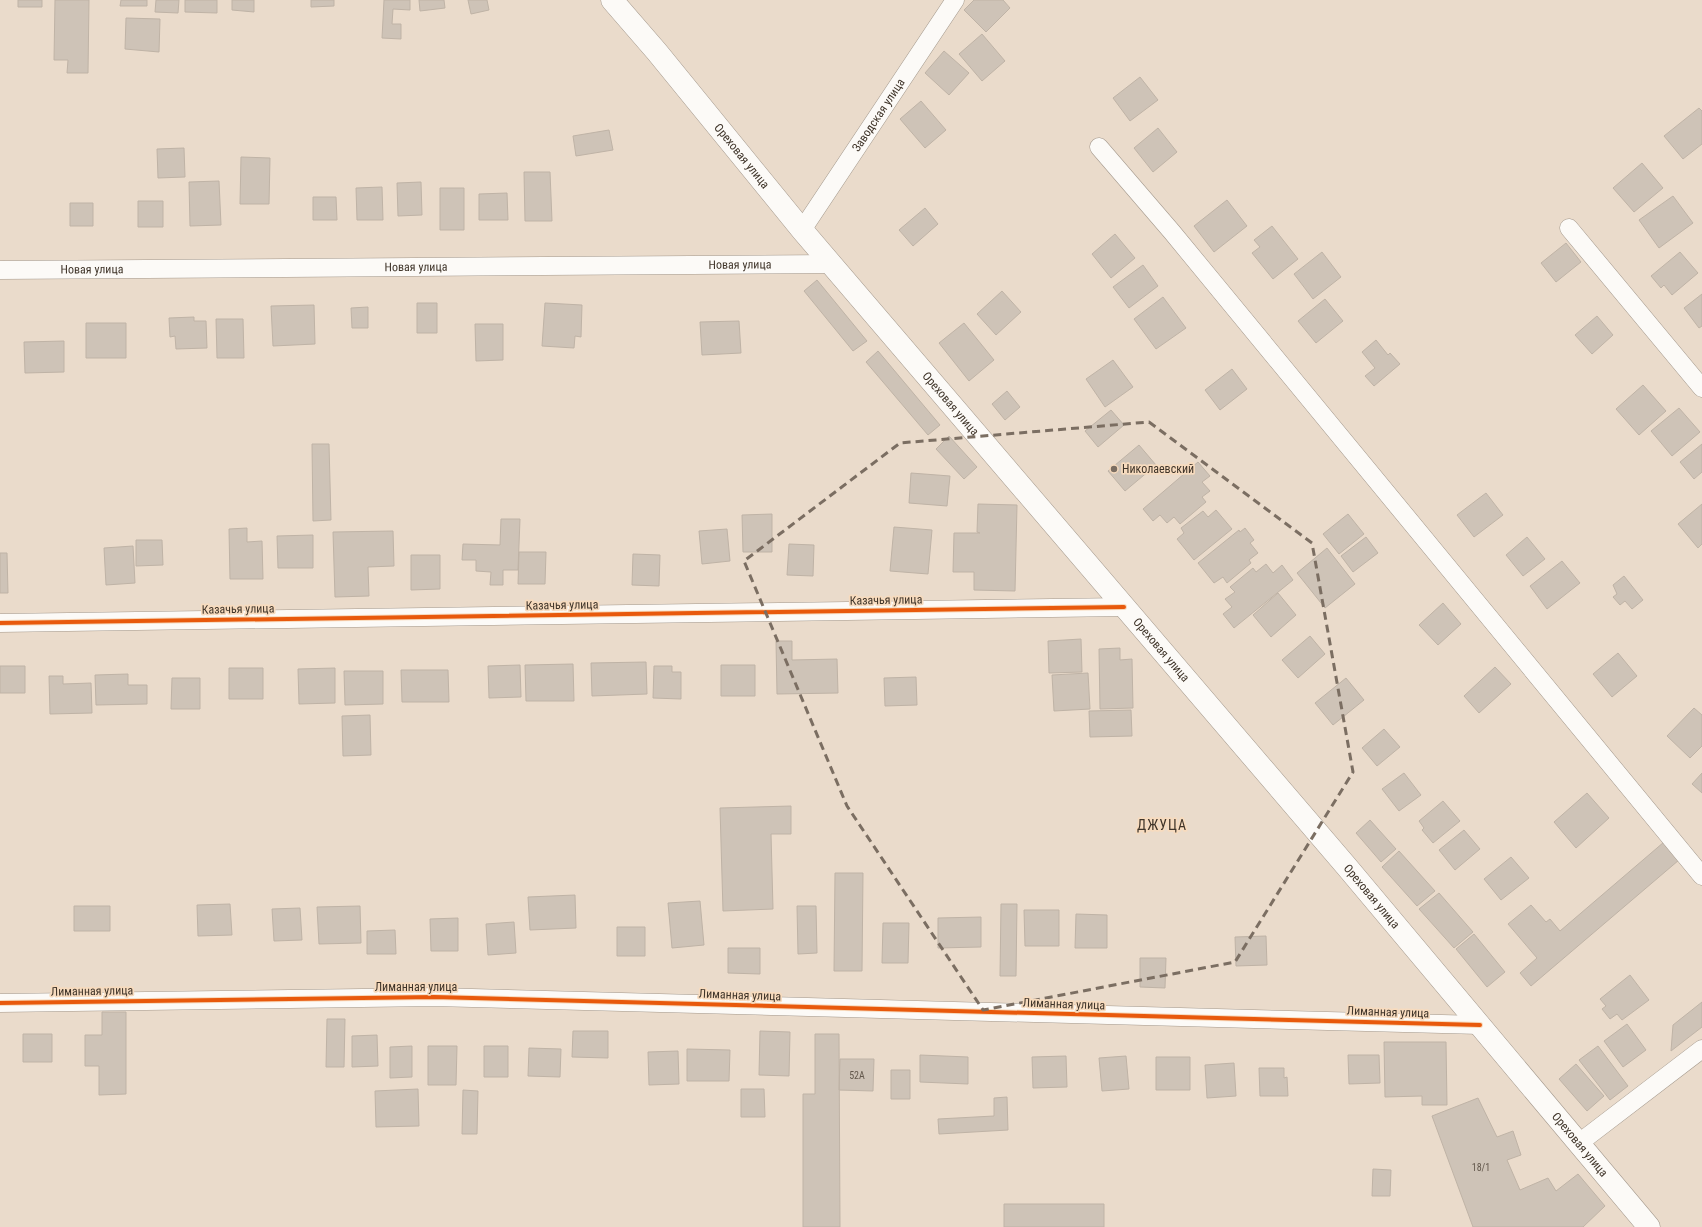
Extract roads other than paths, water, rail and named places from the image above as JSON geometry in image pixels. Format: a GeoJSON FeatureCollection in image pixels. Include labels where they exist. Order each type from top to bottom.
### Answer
{"type":"FeatureCollection","features":[{"type":"Feature","properties":{"kind":"main road","name":"Ореховая улица"},"geometry":{"type":"LineString","coordinates":[[612,0],[657,52],[802,230],[1480,1025],[1649,1227]]}},
{"type":"Feature","properties":{"kind":"street","name":"Заводская улица"},"geometry":{"type":"LineString","coordinates":[[802,230],[955,0]]}},
{"type":"Feature","properties":{"kind":"street"},"geometry":{"type":"LineString","coordinates":[[1099,147],[1172,232],[1702,876]]}},
{"type":"Feature","properties":{"kind":"street"},"geometry":{"type":"LineString","coordinates":[[1569,228],[1702,388]]}},
{"type":"Feature","properties":{"kind":"street","name":"Новая улица"},"geometry":{"type":"LineString","coordinates":[[0,270],[832,264]]}},
{"type":"Feature","properties":{"kind":"street","name":"Казачья улица"},"geometry":{"type":"LineString","coordinates":[[0,622],[1124,607]]}},
{"type":"Feature","properties":{"kind":"street","name":"Лиманная улица"},"geometry":{"type":"LineString","coordinates":[[0,1003],[434,997],[1480,1025]]}},
{"type":"Feature","properties":{"kind":"street"},"geometry":{"type":"LineString","coordinates":[[1579,1143],[1702,1049]]}},
{"type":"Feature","properties":{"kind":"place","name":"Николаевский"},"geometry":{"type":"Point","coordinates":[1114,469]}},
{"type":"Feature","properties":{"kind":"district","name":"ДЖУЦА"},"geometry":{"type":"Point","coordinates":[1162,825]}}]}
